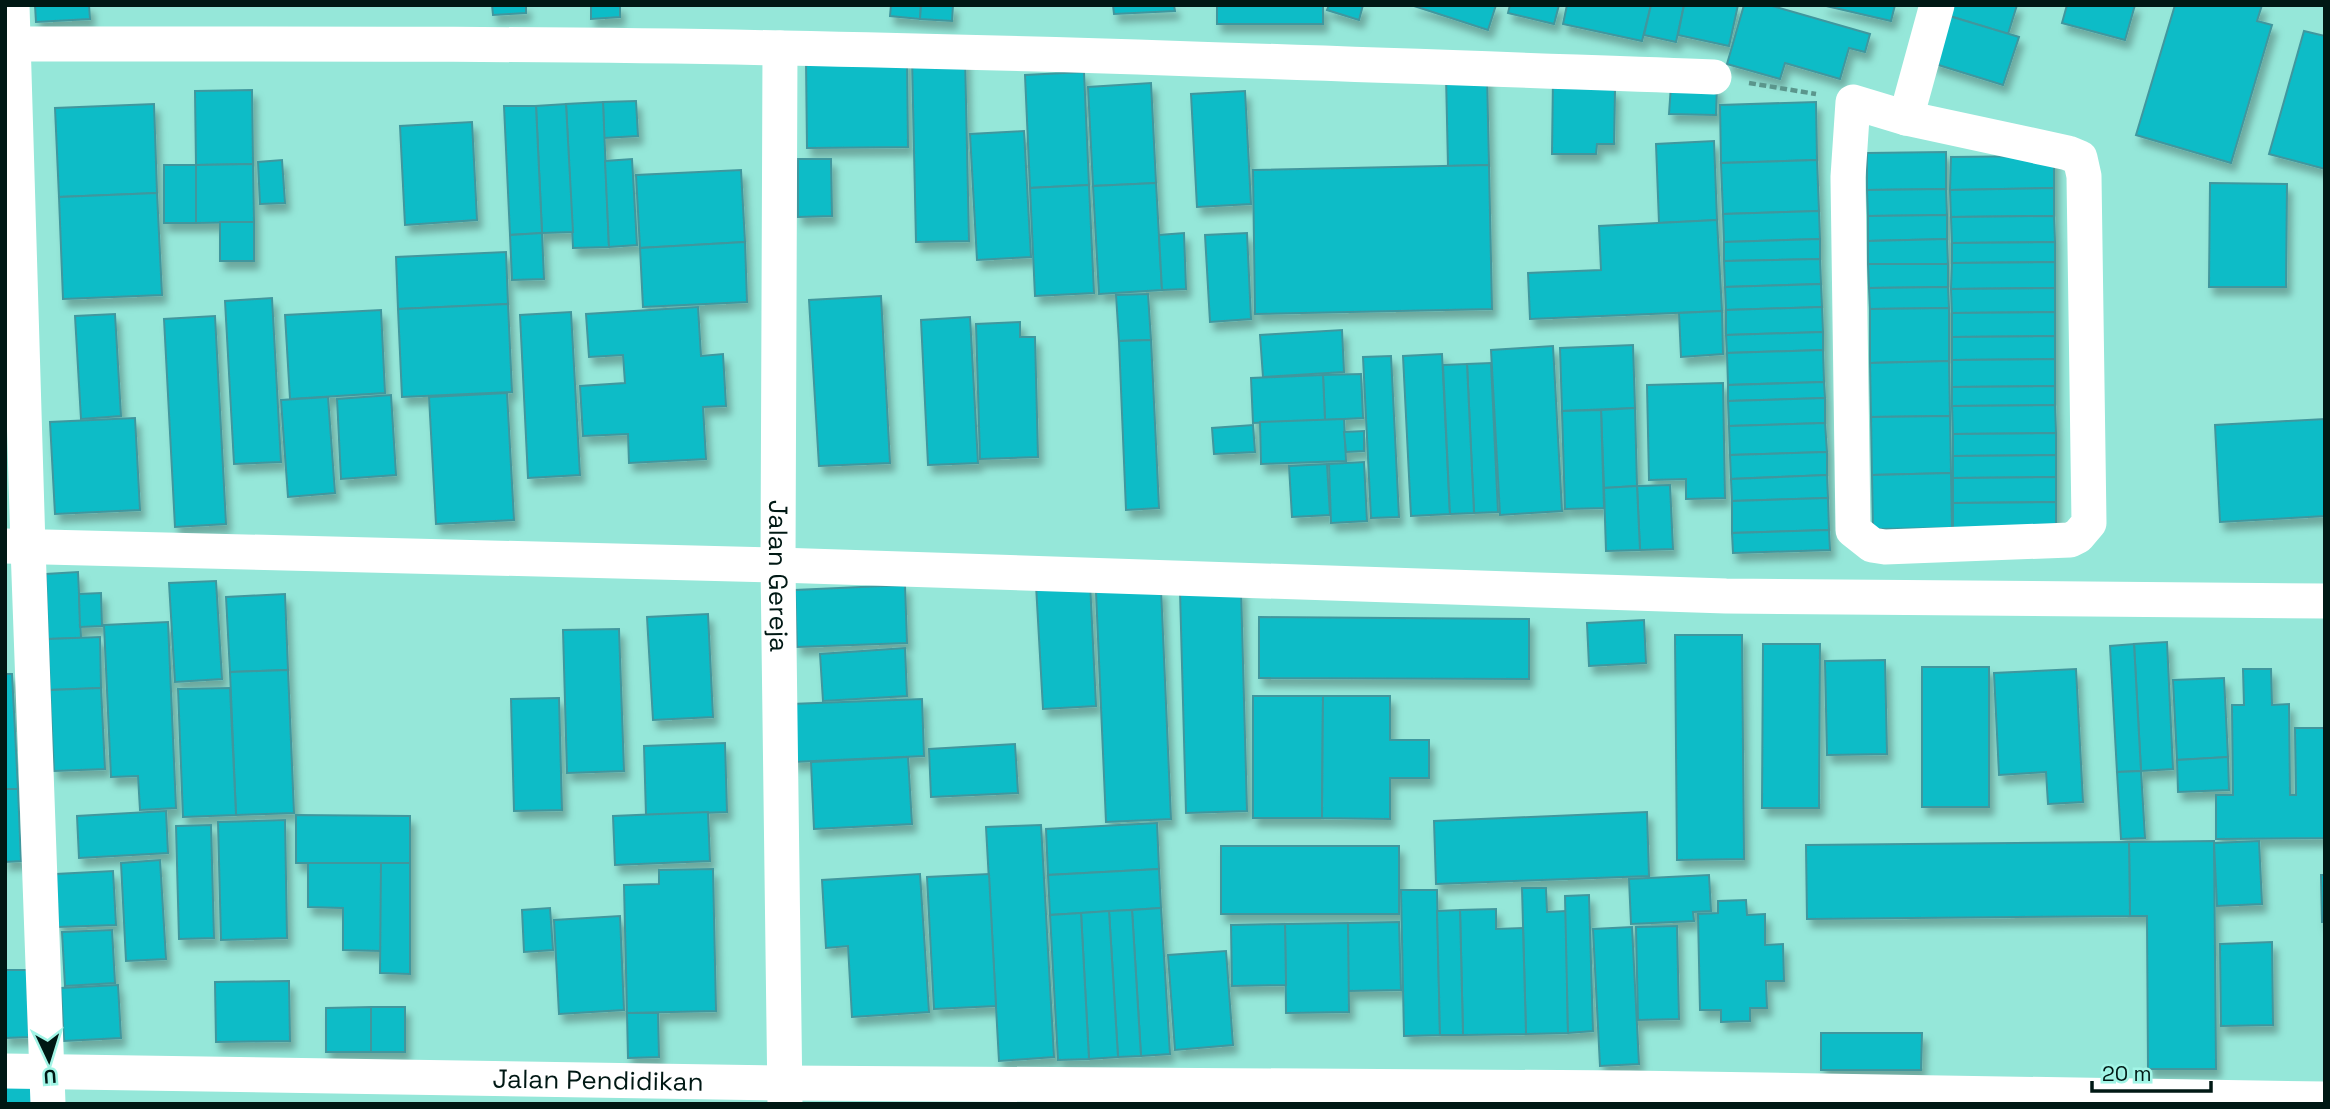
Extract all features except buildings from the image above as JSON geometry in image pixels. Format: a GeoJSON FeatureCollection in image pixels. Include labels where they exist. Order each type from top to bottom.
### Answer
{"type":"FeatureCollection","features":[{"type":"Feature","properties":{"kind":"street"},"geometry":{"type":"LineString","coordinates":[[1906,118],[1937,5]]}},
{"type":"Feature","properties":{"kind":"street"},"geometry":{"type":"LineString","coordinates":[[47,1087],[17,546],[11,25],[397,44],[780,48],[1234,59],[1714,77]]}},
{"type":"Feature","properties":{"kind":"street","name":"Jalan Gereja"},"geometry":{"type":"LineString","coordinates":[[780,48],[778,565],[785,1094]]}},
{"type":"Feature","properties":{"kind":"street"},"geometry":{"type":"LineString","coordinates":[[1853,102],[1906,118],[2068,153],[2080,158],[2084,166],[2089,523],[2078,536],[2070,540],[1885,547],[1872,545],[1853,530],[1848,177],[1853,102]]}},
{"type":"Feature","properties":{"kind":"street"},"geometry":{"type":"LineString","coordinates":[[17,546],[778,565],[1726,596],[2325,601]]}},
{"type":"Feature","properties":{"kind":"street","name":"Jalan Pendidikan"},"geometry":{"type":"LineString","coordinates":[[5,1071],[47,1087],[785,1094],[1616,1088],[2325,1099]]}},
{"type":"Feature","properties":{"kind":"path"},"geometry":{"type":"LineString","coordinates":[[1714,77],[1853,102]]}}]}
